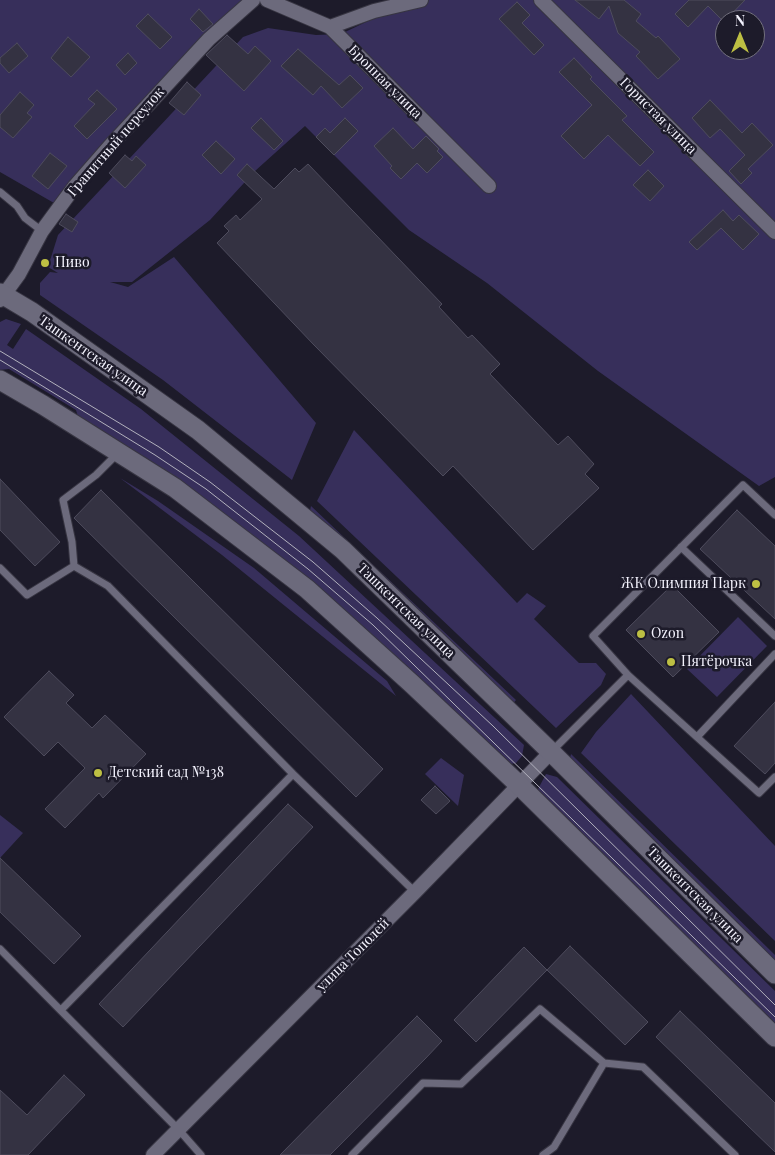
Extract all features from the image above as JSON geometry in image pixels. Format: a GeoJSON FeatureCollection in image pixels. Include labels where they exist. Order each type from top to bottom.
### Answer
{"type":"FeatureCollection","features":[{"type":"Feature","properties":{"kind":"main road","name":"Ташкентская улица"},"geometry":{"type":"LineString","coordinates":[[1,296],[32,312],[198,430],[343,550],[551,752],[775,974]]}},
{"type":"Feature","properties":{"kind":"main road"},"geometry":{"type":"LineString","coordinates":[[0,380],[175,488],[307,589],[518,784],[775,1037]]}},
{"type":"Feature","properties":{"kind":"street","name":"Гранитный переулок"},"geometry":{"type":"LineString","coordinates":[[1,296],[19,274],[42,231],[75,186],[209,39],[253,0]]}},
{"type":"Feature","properties":{"kind":"street","name":"Бронная улица"},"geometry":{"type":"LineString","coordinates":[[267,0],[330,27],[489,186]]}},
{"type":"Feature","properties":{"kind":"street"},"geometry":{"type":"LineString","coordinates":[[330,27],[374,11],[421,0]]}},
{"type":"Feature","properties":{"kind":"street","name":"Гористая улица"},"geometry":{"type":"LineString","coordinates":[[541,0],[775,232]]}},
{"type":"Feature","properties":{"kind":"street","name":"улица Тополей"},"geometry":{"type":"LineString","coordinates":[[153,1155],[415,892],[551,752]]}},
{"type":"Feature","properties":{"kind":"lane"},"geometry":{"type":"LineString","coordinates":[[0,192],[17,206],[25,218],[42,231]]}},
{"type":"Feature","properties":{"kind":"lane"},"geometry":{"type":"LineString","coordinates":[[74,566],[72,542],[63,500],[96,475],[119,453]]}},
{"type":"Feature","properties":{"kind":"lane"},"geometry":{"type":"LineString","coordinates":[[775,515],[743,485],[593,636],[628,675],[758,793],[775,777]]}},
{"type":"Feature","properties":{"kind":"lane"},"geometry":{"type":"LineString","coordinates":[[681,547],[775,636]]}},
{"type":"Feature","properties":{"kind":"lane"},"geometry":{"type":"LineString","coordinates":[[0,568],[28,595],[74,566]]}},
{"type":"Feature","properties":{"kind":"lane"},"geometry":{"type":"LineString","coordinates":[[74,566],[108,586],[294,774],[415,892]]}},
{"type":"Feature","properties":{"kind":"lane"},"geometry":{"type":"LineString","coordinates":[[696,737],[775,654]]}},
{"type":"Feature","properties":{"kind":"lane"},"geometry":{"type":"LineString","coordinates":[[551,752],[628,675]]}},
{"type":"Feature","properties":{"kind":"lane"},"geometry":{"type":"LineString","coordinates":[[60,1010],[294,774]]}},
{"type":"Feature","properties":{"kind":"lane"},"geometry":{"type":"LineString","coordinates":[[0,949],[179,1130],[201,1155]]}},
{"type":"Feature","properties":{"kind":"lane"},"geometry":{"type":"LineString","coordinates":[[352,1155],[423,1083],[461,1084],[540,1009],[604,1063],[643,1067],[735,1155]]}},
{"type":"Feature","properties":{"kind":"lane"},"geometry":{"type":"LineString","coordinates":[[543,1155],[554,1147],[604,1063]]}},
{"type":"Feature","properties":{"kind":"shaded area"},"geometry":{"type":"Polygon","coordinates":[[[0,0],[245,0],[69,182],[54,203],[0,172],[0,0]]]}},
{"type":"Feature","properties":{"kind":"shaded area"},"geometry":{"type":"Polygon","coordinates":[[[402,0],[775,0],[775,477],[759,486],[598,371],[487,283],[409,230],[305,126],[255,171],[210,220],[132,282],[110,282],[128,287],[174,257],[316,423],[292,480],[163,380],[40,295],[40,283],[50,272],[58,273],[48,267],[58,235],[243,37],[268,28],[316,35],[341,34],[368,21],[402,0]]]}},
{"type":"Feature","properties":{"kind":"shaded area"},"geometry":{"type":"Polygon","coordinates":[[[6,319],[21,324],[7,345],[13,349],[26,329],[141,409],[299,536],[524,745],[522,756],[516,763],[499,766],[357,629],[79,420],[76,410],[9,369],[0,370],[0,322],[6,319]]]}},
{"type":"Feature","properties":{"kind":"shaded area"},"geometry":{"type":"Polygon","coordinates":[[[354,430],[517,603],[527,593],[546,606],[534,619],[579,663],[596,663],[606,674],[601,685],[556,728],[317,501],[354,430]]]}},
{"type":"Feature","properties":{"kind":"shaded area"},"geometry":{"type":"Polygon","coordinates":[[[120,478],[158,501],[254,568],[387,681],[396,696],[222,555],[120,478]]]}},
{"type":"Feature","properties":{"kind":"shaded area"},"geometry":{"type":"Polygon","coordinates":[[[311,506],[516,700],[510,707],[309,515],[311,506]]]}},
{"type":"Feature","properties":{"kind":"shaded area"},"geometry":{"type":"Polygon","coordinates":[[[738,617],[767,646],[717,697],[687,669],[738,617]]]}},
{"type":"Feature","properties":{"kind":"shaded area"},"geometry":{"type":"Polygon","coordinates":[[[631,694],[775,846],[775,941],[581,753],[596,732],[631,694]]]}},
{"type":"Feature","properties":{"kind":"shaded area"},"geometry":{"type":"Polygon","coordinates":[[[571,754],[775,955],[775,967],[569,762],[571,754]]]}},
{"type":"Feature","properties":{"kind":"shaded area"},"geometry":{"type":"Polygon","coordinates":[[[441,758],[464,775],[458,806],[425,774],[441,758]]]}},
{"type":"Feature","properties":{"kind":"shaded area"},"geometry":{"type":"Polygon","coordinates":[[[546,774],[557,777],[775,991],[775,1030],[537,791],[546,774]]]}},
{"type":"Feature","properties":{"kind":"shaded area"},"geometry":{"type":"Polygon","coordinates":[[[0,815],[23,833],[0,858],[0,815]]]}},
{"type":"Feature","properties":{"kind":"building"},"geometry":{"type":"Polygon","coordinates":[[[575,0],[624,0],[641,14],[636,21],[656,38],[658,36],[680,59],[658,79],[636,56],[640,52],[618,33],[609,6],[599,19],[575,0]]]}},
{"type":"Feature","properties":{"kind":"building"},"geometry":{"type":"Polygon","coordinates":[[[689,0],[745,0],[735,10],[715,10],[715,13],[708,6],[688,27],[675,14],[689,0]]]}},
{"type":"Feature","properties":{"kind":"building"},"geometry":{"type":"Polygon","coordinates":[[[517,2],[530,15],[522,23],[544,45],[534,55],[499,19],[517,2]]]}},
{"type":"Feature","properties":{"kind":"building"},"geometry":{"type":"Polygon","coordinates":[[[199,9],[213,24],[203,32],[190,19],[199,9]]]}},
{"type":"Feature","properties":{"kind":"building"},"geometry":{"type":"Polygon","coordinates":[[[148,14],[172,37],[160,49],[136,26],[148,14]]]}},
{"type":"Feature","properties":{"kind":"building"},"geometry":{"type":"Polygon","coordinates":[[[227,35],[248,54],[255,46],[271,61],[244,91],[206,55],[227,35]]]}},
{"type":"Feature","properties":{"kind":"building"},"geometry":{"type":"Polygon","coordinates":[[[68,37],[90,57],[71,77],[51,58],[68,37]]]}},
{"type":"Feature","properties":{"kind":"building"},"geometry":{"type":"Polygon","coordinates":[[[17,43],[28,56],[9,73],[0,63],[0,58],[17,43]]]}},
{"type":"Feature","properties":{"kind":"building"},"geometry":{"type":"Polygon","coordinates":[[[298,49],[339,85],[350,75],[363,88],[342,108],[321,86],[313,95],[281,66],[298,49]]]}},
{"type":"Feature","properties":{"kind":"building"},"geometry":{"type":"Polygon","coordinates":[[[128,53],[137,63],[125,75],[116,65],[128,53]]]}},
{"type":"Feature","properties":{"kind":"building"},"geometry":{"type":"Polygon","coordinates":[[[574,58],[592,77],[590,79],[627,116],[622,120],[654,152],[640,166],[608,135],[584,159],[561,136],[592,105],[559,72],[574,58]]]}},
{"type":"Feature","properties":{"kind":"building"},"geometry":{"type":"Polygon","coordinates":[[[187,82],[201,95],[184,115],[169,103],[187,82]]]}},
{"type":"Feature","properties":{"kind":"building"},"geometry":{"type":"Polygon","coordinates":[[[97,90],[117,109],[87,139],[74,126],[95,104],[88,99],[97,90]]]}},
{"type":"Feature","properties":{"kind":"building"},"geometry":{"type":"Polygon","coordinates":[[[20,92],[34,105],[27,113],[32,117],[13,138],[0,127],[0,115],[20,92]]]}},
{"type":"Feature","properties":{"kind":"building"},"geometry":{"type":"Polygon","coordinates":[[[710,100],[742,133],[752,123],[773,145],[748,169],[752,173],[741,184],[729,171],[745,155],[720,129],[710,138],[692,118],[710,100]]]}},
{"type":"Feature","properties":{"kind":"building"},"geometry":{"type":"Polygon","coordinates":[[[261,118],[283,141],[274,150],[251,128],[261,118]]]}},
{"type":"Feature","properties":{"kind":"building"},"geometry":{"type":"Polygon","coordinates":[[[345,118],[358,131],[334,155],[316,137],[325,128],[330,133],[345,118]]]}},
{"type":"Feature","properties":{"kind":"building"},"geometry":{"type":"Polygon","coordinates":[[[393,128],[413,149],[426,136],[439,149],[437,151],[443,157],[427,173],[417,163],[401,179],[390,168],[392,166],[374,146],[393,128]]]}},
{"type":"Feature","properties":{"kind":"building"},"geometry":{"type":"Polygon","coordinates":[[[216,141],[235,159],[221,174],[202,155],[216,141]]]}},
{"type":"Feature","properties":{"kind":"building"},"geometry":{"type":"Polygon","coordinates":[[[50,153],[67,166],[48,189],[32,176],[50,153]]]}},
{"type":"Feature","properties":{"kind":"building"},"geometry":{"type":"Polygon","coordinates":[[[125,155],[132,161],[136,156],[146,165],[125,188],[109,173],[125,155]]]}},
{"type":"Feature","properties":{"kind":"building"},"geometry":{"type":"Polygon","coordinates":[[[247,164],[274,189],[295,168],[299,172],[308,164],[442,304],[439,307],[468,338],[472,335],[500,364],[490,374],[558,445],[568,436],[594,464],[585,474],[599,488],[533,550],[453,466],[443,476],[217,243],[229,231],[224,226],[236,215],[240,220],[262,199],[237,175],[247,164]]]}},
{"type":"Feature","properties":{"kind":"building"},"geometry":{"type":"Polygon","coordinates":[[[648,170],[664,186],[650,201],[633,185],[648,170]]]}},
{"type":"Feature","properties":{"kind":"building"},"geometry":{"type":"Polygon","coordinates":[[[723,210],[733,221],[739,215],[759,234],[743,250],[721,228],[697,250],[689,242],[723,210]]]}},
{"type":"Feature","properties":{"kind":"building"},"geometry":{"type":"Polygon","coordinates":[[[66,214],[78,222],[72,232],[59,224],[66,214]]]}},
{"type":"Feature","properties":{"kind":"building"},"geometry":{"type":"Polygon","coordinates":[[[0,479],[60,542],[35,566],[0,530],[0,479]]]}},
{"type":"Feature","properties":{"kind":"building"},"geometry":{"type":"Polygon","coordinates":[[[101,490],[383,769],[356,797],[74,518],[101,490]]]}},
{"type":"Feature","properties":{"kind":"building","name":"ЖК Олимпия Парк"},"geometry":{"type":"Polygon","coordinates":[[[737,510],[775,546],[775,619],[700,549],[737,510]]]}},
{"type":"Feature","properties":{"kind":"building"},"geometry":{"type":"Polygon","coordinates":[[[672,585],[719,632],[673,677],[626,630],[672,585]]]}},
{"type":"Feature","properties":{"kind":"building"},"geometry":{"type":"Polygon","coordinates":[[[49,671],[74,695],[66,703],[92,728],[105,715],[146,754],[103,798],[99,793],[65,828],[45,809],[85,768],[58,742],[44,756],[4,717],[49,671]]]}},
{"type":"Feature","properties":{"kind":"building"},"geometry":{"type":"Polygon","coordinates":[[[775,702],[775,763],[765,774],[734,746],[775,702]]]}},
{"type":"Feature","properties":{"kind":"building"},"geometry":{"type":"Polygon","coordinates":[[[435,786],[450,801],[436,814],[421,800],[435,786]]]}},
{"type":"Feature","properties":{"kind":"building"},"geometry":{"type":"Polygon","coordinates":[[[288,804],[313,827],[123,1027],[99,1004],[288,804]]]}},
{"type":"Feature","properties":{"kind":"building"},"geometry":{"type":"Polygon","coordinates":[[[0,858],[81,936],[54,964],[0,912],[0,858]]]}},
{"type":"Feature","properties":{"kind":"building"},"geometry":{"type":"Polygon","coordinates":[[[570,946],[648,1022],[625,1045],[547,970],[570,946]]]}},
{"type":"Feature","properties":{"kind":"building"},"geometry":{"type":"Polygon","coordinates":[[[524,947],[547,970],[476,1042],[454,1020],[524,947]]]}},
{"type":"Feature","properties":{"kind":"building"},"geometry":{"type":"Polygon","coordinates":[[[680,1011],[775,1103],[775,1152],[656,1037],[680,1011]]]}},
{"type":"Feature","properties":{"kind":"building"},"geometry":{"type":"Polygon","coordinates":[[[417,1016],[442,1041],[425,1059],[330,1155],[280,1155],[417,1016]]]}},
{"type":"Feature","properties":{"kind":"building"},"geometry":{"type":"Polygon","coordinates":[[[64,1075],[85,1095],[28,1155],[0,1155],[0,1090],[27,1115],[64,1075]]]}},
{"type":"Feature","properties":{"kind":"tram line"},"geometry":{"type":"LineString","coordinates":[[0,351],[159,447],[210,482],[313,562],[377,618],[493,726],[775,1005]]}},
{"type":"Feature","properties":{"kind":"tram line"},"geometry":{"type":"LineString","coordinates":[[0,360],[155,455],[206,489],[308,569],[373,625],[775,1017]]}},
{"type":"Feature","properties":{"kind":"place","name":"Пиво"},"geometry":{"type":"Point","coordinates":[45,263]}},
{"type":"Feature","properties":{"kind":"place","name":"ЖК Олимпия Парк"},"geometry":{"type":"Point","coordinates":[756,584]}},
{"type":"Feature","properties":{"kind":"place","name":"Ozon"},"geometry":{"type":"Point","coordinates":[641,634]}},
{"type":"Feature","properties":{"kind":"place","name":"Пятёрочка"},"geometry":{"type":"Point","coordinates":[671,662]}},
{"type":"Feature","properties":{"kind":"place","name":"Детский сад №138"},"geometry":{"type":"Point","coordinates":[98,773]}}]}
